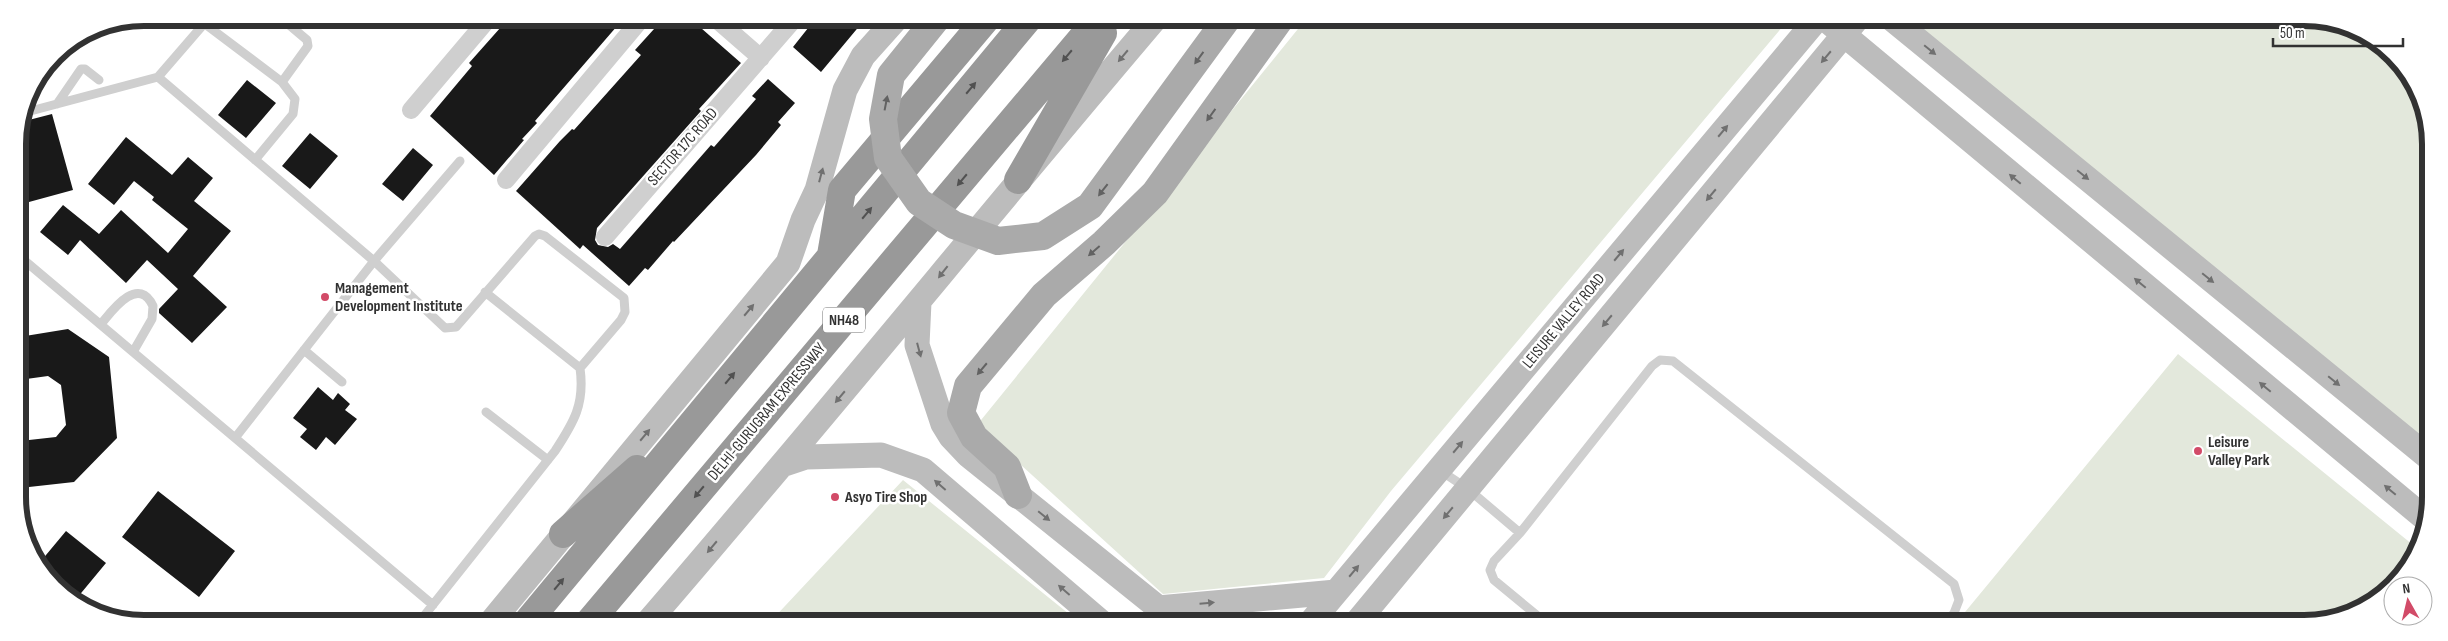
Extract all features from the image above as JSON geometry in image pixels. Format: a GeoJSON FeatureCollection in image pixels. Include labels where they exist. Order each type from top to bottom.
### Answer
{"type":"FeatureCollection","features":[{"type":"Feature","properties":{"kind":"highway"},"geometry":{"type":"LineString","coordinates":[[830,257],[842,190],[980,26]]}},
{"type":"Feature","properties":{"kind":"highway"},"geometry":{"type":"LineString","coordinates":[[533,615],[1021,26]]}},
{"type":"Feature","properties":{"kind":"highway","name":"DELHI-GURUGRAM EXPRESSWAY"},"geometry":{"type":"LineString","coordinates":[[596,615],[1092,26]]}},
{"type":"Feature","properties":{"kind":"highway"},"geometry":{"type":"LineString","coordinates":[[1018,180],[1107,26]]}},
{"type":"Feature","properties":{"kind":"highway"},"geometry":{"type":"LineString","coordinates":[[563,534],[706,407]]}},
{"type":"Feature","properties":{"kind":"main road"},"geometry":{"type":"LineString","coordinates":[[931,26],[891,75],[883,119],[888,158],[919,202],[954,225],[998,240],[1043,236],[1090,206],[1222,26]]}},
{"type":"Feature","properties":{"kind":"main road"},"geometry":{"type":"LineString","coordinates":[[1018,495],[1007,467],[974,437],[961,413],[968,386],[1044,295],[1104,243],[1155,193],[1275,26]]}},
{"type":"Feature","properties":{"kind":"street"},"geometry":{"type":"LineString","coordinates":[[411,110],[482,26]]}},
{"type":"Feature","properties":{"kind":"street"},"geometry":{"type":"LineString","coordinates":[[506,180],[635,26]]}},
{"type":"Feature","properties":{"kind":"street"},"geometry":{"type":"LineString","coordinates":[[724,26],[762,58]]}},
{"type":"Feature","properties":{"kind":"street","name":"SECTOR 17C ROAD"},"geometry":{"type":"LineString","coordinates":[[605,237],[788,26]]}},
{"type":"Feature","properties":{"kind":"street"},"geometry":{"type":"LineString","coordinates":[[497,615],[788,263],[803,220],[817,190],[845,90],[863,56],[890,26]]}},
{"type":"Feature","properties":{"kind":"street"},"geometry":{"type":"LineString","coordinates":[[654,615],[1149,26]]}},
{"type":"Feature","properties":{"kind":"street","name":"LEISURE VALLEY ROAD"},"geometry":{"type":"LineString","coordinates":[[1317,614],[1810,26]]}},
{"type":"Feature","properties":{"kind":"street"},"geometry":{"type":"LineString","coordinates":[[1899,26],[2422,452]]}},
{"type":"Feature","properties":{"kind":"street"},"geometry":{"type":"LineString","coordinates":[[1850,28],[2420,514]]}},
{"type":"Feature","properties":{"kind":"street","name":"LEISURE VALLEY ROAD"},"geometry":{"type":"LineString","coordinates":[[1363,614],[1850,28]]}},
{"type":"Feature","properties":{"kind":"street"},"geometry":{"type":"LineString","coordinates":[[919,302],[917,345],[944,424],[951,437],[968,455],[1166,615]]}},
{"type":"Feature","properties":{"kind":"street"},"geometry":{"type":"LineString","coordinates":[[782,465],[806,457],[881,455],[923,470],[1091,615]]}},
{"type":"Feature","properties":{"kind":"street"},"geometry":{"type":"LineString","coordinates":[[1170,615],[1336,592]]}},
{"type":"Feature","properties":{"kind":"lane"},"geometry":{"type":"LineString","coordinates":[[31,111],[158,78],[198,26]]}},
{"type":"Feature","properties":{"kind":"lane"},"geometry":{"type":"LineString","coordinates":[[211,26],[282,82],[295,99],[293,114],[255,160]]}},
{"type":"Feature","properties":{"kind":"lane"},"geometry":{"type":"LineString","coordinates":[[282,82],[308,46],[308,40],[291,26]]}},
{"type":"Feature","properties":{"kind":"lane"},"geometry":{"type":"LineString","coordinates":[[57,104],[81,69],[85,69],[99,80]]}},
{"type":"Feature","properties":{"kind":"lane"},"geometry":{"type":"LineString","coordinates":[[158,78],[374,261],[445,328],[456,327],[485,292],[535,236],[539,234],[624,298],[625,312],[621,320],[580,368],[581,403],[572,425],[548,460],[425,615]]}},
{"type":"Feature","properties":{"kind":"lane"},"geometry":{"type":"LineString","coordinates":[[235,438],[374,261],[460,161]]}},
{"type":"Feature","properties":{"kind":"lane"},"geometry":{"type":"LineString","coordinates":[[27,262],[433,605]]}},
{"type":"Feature","properties":{"kind":"lane"},"geometry":{"type":"LineString","coordinates":[[485,292],[580,368]]}},
{"type":"Feature","properties":{"kind":"lane"},"geometry":{"type":"LineString","coordinates":[[100,324],[126,297],[136,294],[146,298],[152,306],[152,320],[134,352]]}},
{"type":"Feature","properties":{"kind":"lane"},"geometry":{"type":"LineString","coordinates":[[304,350],[342,382]]}},
{"type":"Feature","properties":{"kind":"lane"},"geometry":{"type":"LineString","coordinates":[[1537,614],[1494,580],[1490,570],[1494,561],[1520,533],[1652,366],[1660,360],[1673,361],[1954,584],[1959,600],[1953,614]]}},
{"type":"Feature","properties":{"kind":"lane"},"geometry":{"type":"LineString","coordinates":[[486,412],[548,460]]}},
{"type":"Feature","properties":{"kind":"lane"},"geometry":{"type":"LineString","coordinates":[[1439,469],[1468,489],[1520,533]]}},
{"type":"Feature","properties":{"kind":"shaded area"},"geometry":{"type":"Polygon","coordinates":[[[1300,26],[1783,26],[1391,491],[1324,578],[1163,594],[977,425],[1300,26]]]}},
{"type":"Feature","properties":{"kind":"shaded area"},"geometry":{"type":"Polygon","coordinates":[[[1918,26],[2304,26],[2342,32],[2356,38],[2382,55],[2397,72],[2410,92],[2416,106],[2421,129],[2422,460],[1918,26]]]}},
{"type":"Feature","properties":{"kind":"shaded area","name":"Leisure Valley Park"},"geometry":{"type":"Polygon","coordinates":[[[2178,354],[2412,544],[2393,575],[2383,576],[2382,586],[2356,603],[2342,609],[2312,614],[1963,614],[2178,354]]]}},
{"type":"Feature","properties":{"kind":"shaded area"},"geometry":{"type":"Polygon","coordinates":[[[903,480],[1070,615],[777,615],[903,480]]]}},
{"type":"Feature","properties":{"kind":"building"},"geometry":{"type":"Polygon","coordinates":[[[502,26],[617,26],[535,121],[537,123],[494,175],[430,116],[472,66],[469,63],[502,26]]]}},
{"type":"Feature","properties":{"kind":"building"},"geometry":{"type":"Polygon","coordinates":[[[657,26],[703,26],[701,28],[741,63],[597,228],[595,240],[598,245],[608,247],[613,244],[620,249],[711,145],[714,147],[756,99],[752,96],[768,79],[795,103],[778,122],[781,125],[756,155],[673,241],[648,270],[645,268],[629,286],[583,245],[580,249],[516,191],[641,55],[635,50],[657,26]]]}},
{"type":"Feature","properties":{"kind":"building"},"geometry":{"type":"Polygon","coordinates":[[[810,26],[859,26],[821,72],[793,47],[810,26]]]}},
{"type":"Feature","properties":{"kind":"building"},"geometry":{"type":"Polygon","coordinates":[[[247,80],[276,103],[246,138],[218,115],[247,80]]]}},
{"type":"Feature","properties":{"kind":"building"},"geometry":{"type":"Polygon","coordinates":[[[52,114],[73,190],[27,203],[29,120],[52,114]]]}},
{"type":"Feature","properties":{"kind":"building"},"geometry":{"type":"Polygon","coordinates":[[[310,133],[338,156],[310,189],[282,166],[310,133]]]}},
{"type":"Feature","properties":{"kind":"building"},"geometry":{"type":"Polygon","coordinates":[[[126,137],[172,175],[188,157],[213,178],[194,201],[231,231],[193,276],[227,307],[192,343],[159,313],[159,309],[178,289],[147,260],[126,283],[80,240],[68,255],[40,232],[63,205],[99,234],[121,210],[168,253],[188,229],[152,200],[154,197],[134,181],[114,205],[88,184],[126,137]]]}},
{"type":"Feature","properties":{"kind":"building"},"geometry":{"type":"Polygon","coordinates":[[[413,148],[433,165],[403,201],[382,184],[413,148]]]}},
{"type":"Feature","properties":{"kind":"building"},"geometry":{"type":"Polygon","coordinates":[[[68,329],[109,357],[117,438],[74,482],[26,487],[26,440],[56,437],[66,425],[61,385],[48,376],[26,379],[26,336],[68,329]]]}},
{"type":"Feature","properties":{"kind":"building"},"geometry":{"type":"Polygon","coordinates":[[[318,387],[333,400],[338,393],[350,404],[345,410],[357,419],[335,445],[326,437],[316,450],[300,437],[307,429],[293,418],[318,387]]]}},
{"type":"Feature","properties":{"kind":"building"},"geometry":{"type":"Polygon","coordinates":[[[158,491],[235,551],[199,597],[122,537],[158,491]]]}},
{"type":"Feature","properties":{"kind":"building"},"geometry":{"type":"Polygon","coordinates":[[[66,531],[106,563],[79,595],[61,580],[43,558],[66,531]]]}},
{"type":"Feature","properties":{"kind":"place","name":"Management Development Institute"},"geometry":{"type":"Point","coordinates":[325,297]}},
{"type":"Feature","properties":{"kind":"place","name":"Leisure Valley Park"},"geometry":{"type":"Point","coordinates":[2198,451]}},
{"type":"Feature","properties":{"kind":"place","name":"Asyo Tire Shop"},"geometry":{"type":"Point","coordinates":[835,497]}}]}
